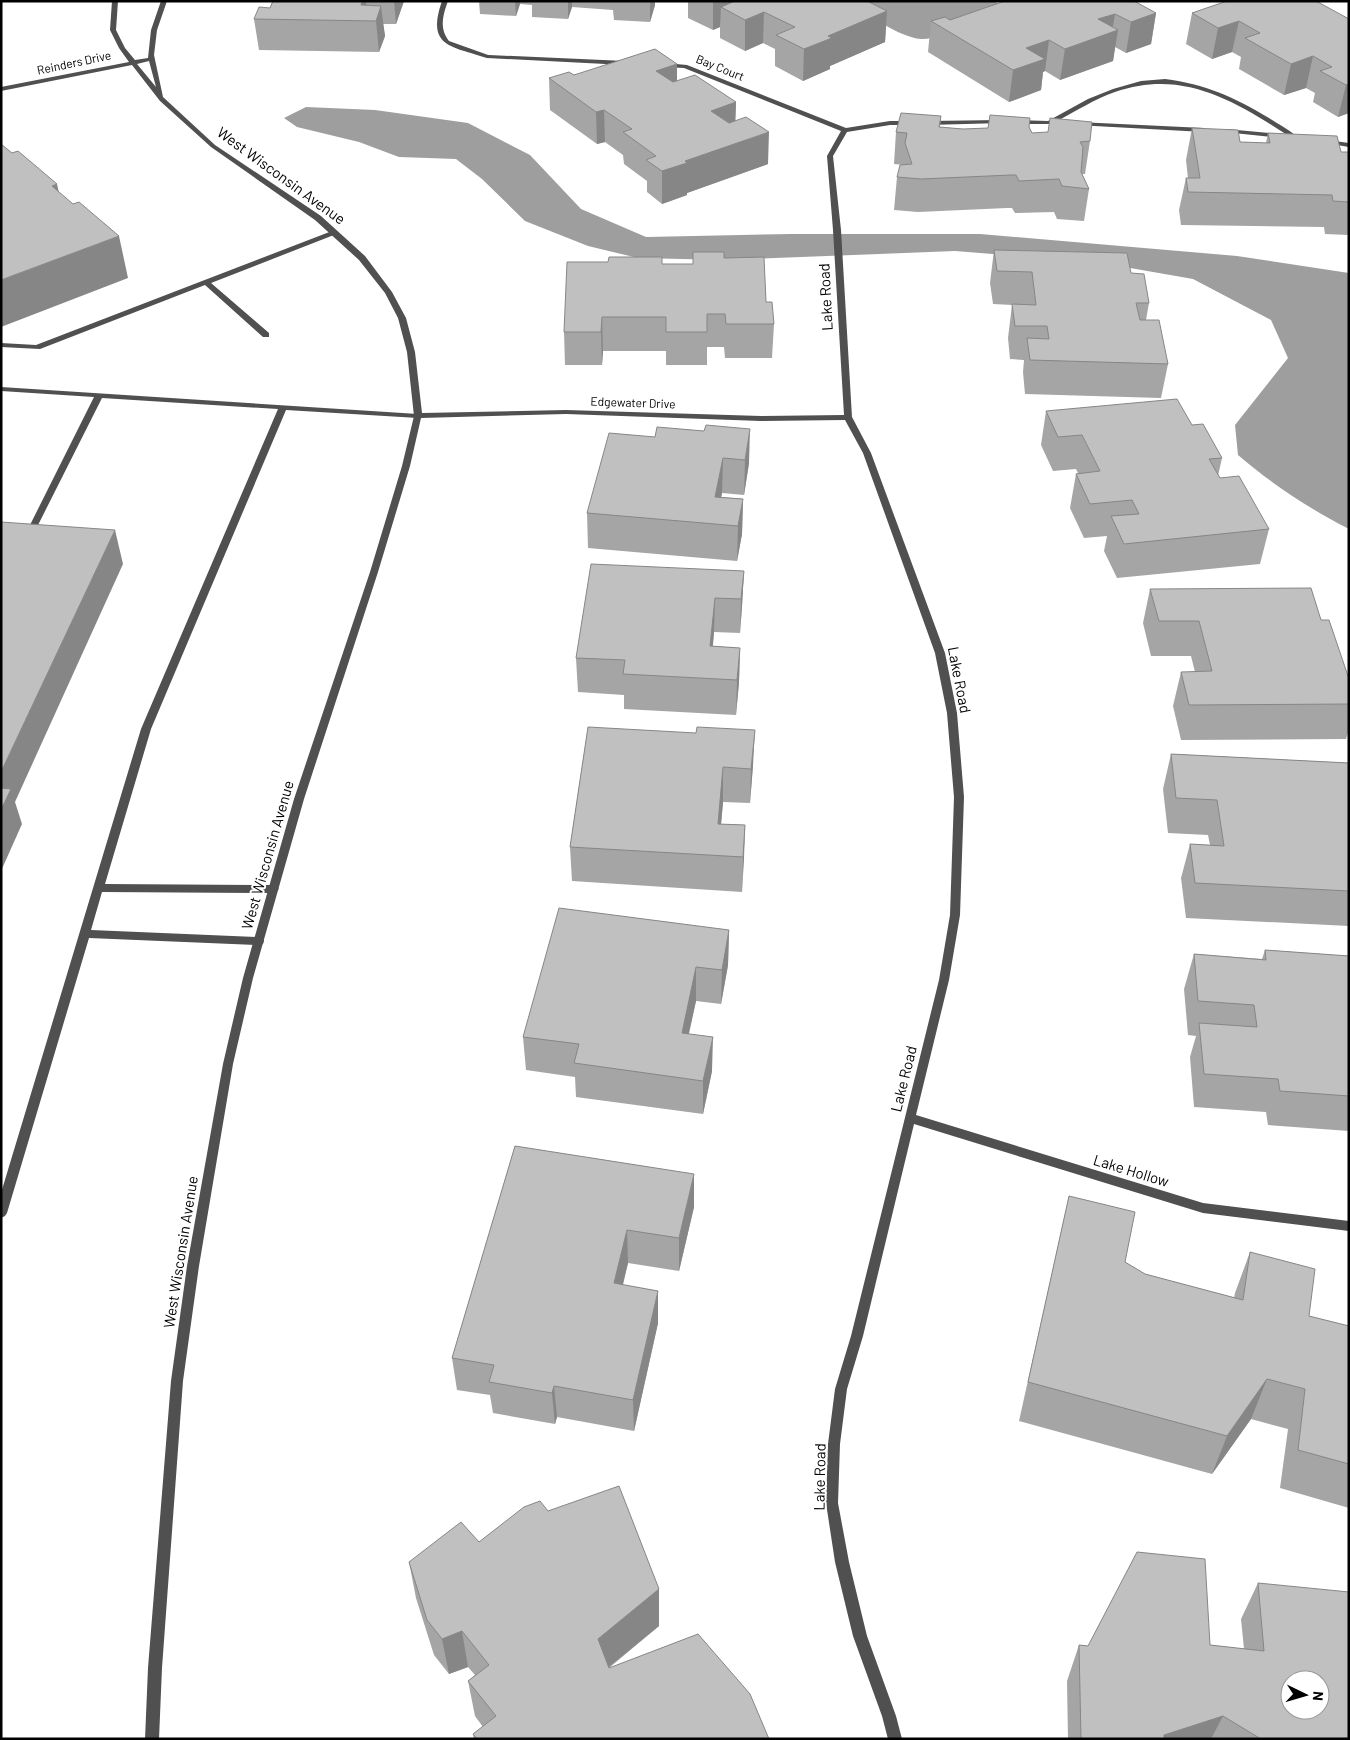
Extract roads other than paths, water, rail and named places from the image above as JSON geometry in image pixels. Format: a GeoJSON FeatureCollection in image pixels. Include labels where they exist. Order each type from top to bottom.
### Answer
{"type":"FeatureCollection","features":[{"type":"Feature","properties":{"kind":"street","name":"West Wisconsin Avenue"},"geometry":{"type":"LineString","coordinates":[[114,1],[113,30],[133,62],[162,100],[213,146],[318,218],[362,258],[388,292],[402,318],[411,352],[418,416],[406,466],[374,572],[300,800],[259,941],[228,1064],[193,1266],[181,1352],[155,1668],[152,1739]]}},
{"type":"Feature","properties":{"kind":"street"},"geometry":{"type":"LineString","coordinates":[[162,100],[152,59],[154,30],[164,1]]}},
{"type":"Feature","properties":{"kind":"street"},"geometry":{"type":"LineString","coordinates":[[445,1],[438,22],[442,36],[447,42],[489,57],[636,64]]}},
{"type":"Feature","properties":{"kind":"street","name":"Reinders Drive"},"geometry":{"type":"LineString","coordinates":[[1,89],[152,59]]}},
{"type":"Feature","properties":{"kind":"street","name":"Bay Court"},"geometry":{"type":"LineString","coordinates":[[656,65],[685,66],[845,130]]}},
{"type":"Feature","properties":{"kind":"street"},"geometry":{"type":"LineString","coordinates":[[1050,122],[1115,90],[1144,84],[1175,82],[1198,85],[1221,93],[1240,102],[1294,137]]}},
{"type":"Feature","properties":{"kind":"street"},"geometry":{"type":"LineString","coordinates":[[845,130],[890,123],[1050,122],[1210,130]]}},
{"type":"Feature","properties":{"kind":"street","name":"Lake Road"},"geometry":{"type":"LineString","coordinates":[[845,130],[830,156],[837,230],[848,417],[867,453],[940,653],[952,713],[958,787],[955,915],[944,980],[857,1336],[841,1389],[834,1444],[832,1503],[842,1562],[860,1636],[889,1716],[895,1739]]}},
{"type":"Feature","properties":{"kind":"street"},"geometry":{"type":"LineString","coordinates":[[1219,131],[1303,138]]}},
{"type":"Feature","properties":{"kind":"street"},"geometry":{"type":"LineString","coordinates":[[1322,141],[1349,145]]}},
{"type":"Feature","properties":{"kind":"street"},"geometry":{"type":"LineString","coordinates":[[1,345],[37,347],[334,233]]}},
{"type":"Feature","properties":{"kind":"street"},"geometry":{"type":"LineString","coordinates":[[206,282],[266,334]]}},
{"type":"Feature","properties":{"kind":"street","name":"Edgewater Drive"},"geometry":{"type":"LineString","coordinates":[[1,389],[418,416],[486,411],[616,412],[747,419],[809,420],[848,417]]}},
{"type":"Feature","properties":{"kind":"street"},"geometry":{"type":"LineString","coordinates":[[24,544],[100,395]]}},
{"type":"Feature","properties":{"kind":"street"},"geometry":{"type":"LineString","coordinates":[[1,1214],[146,729],[283,407]]}},
{"type":"Feature","properties":{"kind":"street"},"geometry":{"type":"LineString","coordinates":[[99,888],[274,889]]}},
{"type":"Feature","properties":{"kind":"street"},"geometry":{"type":"LineString","coordinates":[[84,934],[259,941]]}},
{"type":"Feature","properties":{"kind":"street","name":"Lake Hollow"},"geometry":{"type":"LineString","coordinates":[[910,1118],[1203,1208],[1349,1226]]}}]}
